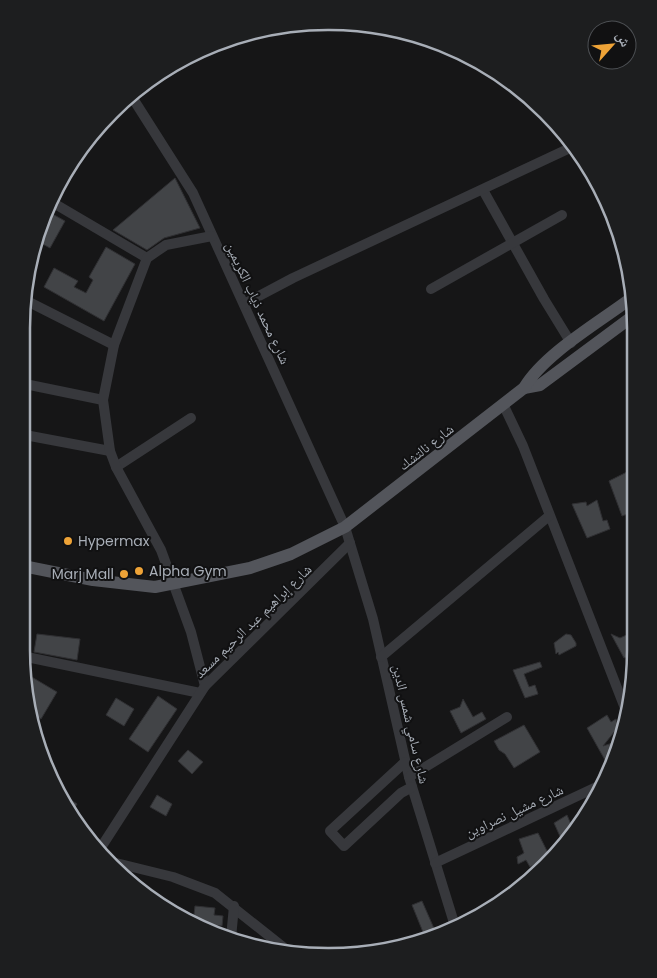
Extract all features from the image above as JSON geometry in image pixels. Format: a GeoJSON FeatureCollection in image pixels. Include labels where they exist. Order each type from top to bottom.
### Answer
{"type":"FeatureCollection","features":[{"type":"Feature","properties":{"kind":"main road","name":"شارع نالتشك"},"geometry":{"type":"LineString","coordinates":[[30,567],[133,585],[173,585],[250,568],[291,554],[346,527],[524,388],[532,374],[625,302]]}},
{"type":"Feature","properties":{"kind":"main road","name":"شارع نالتشك"},"geometry":{"type":"LineString","coordinates":[[524,388],[540,386],[627,321]]}},
{"type":"Feature","properties":{"kind":"street","name":"شارع محمد ذياب الكريمين"},"geometry":{"type":"LineString","coordinates":[[135,102],[192,193],[346,527]]}},
{"type":"Feature","properties":{"kind":"street"},"geometry":{"type":"LineString","coordinates":[[244,304],[293,278],[567,150]]}},
{"type":"Feature","properties":{"kind":"street"},"geometry":{"type":"LineString","coordinates":[[483,190],[571,343]]}},
{"type":"Feature","properties":{"kind":"street"},"geometry":{"type":"LineString","coordinates":[[57,205],[147,258]]}},
{"type":"Feature","properties":{"kind":"street"},"geometry":{"type":"LineString","coordinates":[[431,289],[562,215]]}},
{"type":"Feature","properties":{"kind":"street"},"geometry":{"type":"LineString","coordinates":[[30,658],[203,689],[191,632],[161,550],[116,467],[110,451],[104,400],[114,345],[147,258],[166,246],[212,236]]}},
{"type":"Feature","properties":{"kind":"street"},"geometry":{"type":"LineString","coordinates":[[32,303],[114,345]]}},
{"type":"Feature","properties":{"kind":"street"},"geometry":{"type":"LineString","coordinates":[[30,385],[104,400]]}},
{"type":"Feature","properties":{"kind":"street"},"geometry":{"type":"LineString","coordinates":[[503,404],[523,446],[548,516],[622,701]]}},
{"type":"Feature","properties":{"kind":"street"},"geometry":{"type":"LineString","coordinates":[[116,467],[191,418]]}},
{"type":"Feature","properties":{"kind":"street"},"geometry":{"type":"LineString","coordinates":[[30,436],[110,451]]}},
{"type":"Feature","properties":{"kind":"street"},"geometry":{"type":"LineString","coordinates":[[382,657],[548,516]]}},
{"type":"Feature","properties":{"kind":"street","name":"شارع سامي شمس الدين"},"geometry":{"type":"LineString","coordinates":[[346,527],[382,657],[410,782],[453,920]]}},
{"type":"Feature","properties":{"kind":"street","name":"شارع إبراهيم عبد الرحيم مسعد"},"geometry":{"type":"LineString","coordinates":[[103,845],[203,689],[350,544]]}},
{"type":"Feature","properties":{"kind":"street"},"geometry":{"type":"LineString","coordinates":[[406,762],[330,831],[344,846],[401,793],[410,782],[507,717]]}},
{"type":"Feature","properties":{"kind":"street","name":"شارع مشيل نصراوين"},"geometry":{"type":"LineString","coordinates":[[435,863],[592,790]]}},
{"type":"Feature","properties":{"kind":"street"},"geometry":{"type":"LineString","coordinates":[[121,864],[185,881],[215,893],[234,906],[279,943]]}},
{"type":"Feature","properties":{"kind":"street"},"geometry":{"type":"LineString","coordinates":[[232,931],[234,906]]}},
{"type":"Feature","properties":{"kind":"building"},"geometry":{"type":"Polygon","coordinates":[[[175,178],[200,228],[164,238],[147,250],[113,230],[175,178]]]}},
{"type":"Feature","properties":{"kind":"building"},"geometry":{"type":"Polygon","coordinates":[[[53,214],[65,221],[50,248],[42,244],[53,214]]]}},
{"type":"Feature","properties":{"kind":"building"},"geometry":{"type":"Polygon","coordinates":[[[106,247],[135,264],[104,321],[44,287],[54,268],[78,281],[74,287],[86,293],[93,280],[89,277],[106,247]]]}},
{"type":"Feature","properties":{"kind":"building"},"geometry":{"type":"Polygon","coordinates":[[[627,472],[627,514],[622,516],[609,481],[627,472]]]}},
{"type":"Feature","properties":{"kind":"building"},"geometry":{"type":"Polygon","coordinates":[[[597,500],[603,521],[607,520],[610,529],[587,538],[572,504],[586,502],[587,506],[597,500]]]}},
{"type":"Feature","properties":{"kind":"building"},"geometry":{"type":"Polygon","coordinates":[[[37,634],[80,639],[77,660],[34,652],[37,634]]]}},
{"type":"Feature","properties":{"kind":"building"},"geometry":{"type":"Polygon","coordinates":[[[566,634],[571,635],[576,646],[559,655],[558,652],[556,654],[554,643],[566,634]]]}},
{"type":"Feature","properties":{"kind":"building"},"geometry":{"type":"Polygon","coordinates":[[[611,634],[620,638],[627,635],[627,657],[624,658],[611,634]]]}},
{"type":"Feature","properties":{"kind":"building"},"geometry":{"type":"Polygon","coordinates":[[[540,662],[542,667],[524,674],[529,687],[535,685],[538,694],[525,698],[513,670],[540,662]]]}},
{"type":"Feature","properties":{"kind":"building"},"geometry":{"type":"Polygon","coordinates":[[[32,677],[57,692],[41,719],[38,717],[32,677]]]}},
{"type":"Feature","properties":{"kind":"building"},"geometry":{"type":"Polygon","coordinates":[[[158,696],[177,709],[148,752],[129,739],[158,696]]]}},
{"type":"Feature","properties":{"kind":"building"},"geometry":{"type":"Polygon","coordinates":[[[116,698],[134,709],[124,726],[106,715],[116,698]]]}},
{"type":"Feature","properties":{"kind":"building"},"geometry":{"type":"Polygon","coordinates":[[[463,699],[473,717],[482,712],[486,719],[461,733],[450,711],[460,707],[463,699]]]}},
{"type":"Feature","properties":{"kind":"building"},"geometry":{"type":"Polygon","coordinates":[[[607,715],[611,722],[616,719],[616,729],[603,746],[612,743],[605,761],[587,728],[607,715]]]}},
{"type":"Feature","properties":{"kind":"building"},"geometry":{"type":"Polygon","coordinates":[[[524,725],[540,752],[514,768],[494,741],[524,725]]]}},
{"type":"Feature","properties":{"kind":"building"},"geometry":{"type":"Polygon","coordinates":[[[188,750],[203,762],[192,774],[178,761],[188,750]]]}},
{"type":"Feature","properties":{"kind":"building"},"geometry":{"type":"Polygon","coordinates":[[[157,795],[172,804],[166,816],[150,807],[157,795]]]}},
{"type":"Feature","properties":{"kind":"building"},"geometry":{"type":"Polygon","coordinates":[[[567,815],[571,823],[560,837],[554,823],[567,815]]]}},
{"type":"Feature","properties":{"kind":"building"},"geometry":{"type":"Polygon","coordinates":[[[538,833],[548,852],[541,860],[530,867],[526,860],[518,864],[517,857],[524,853],[519,839],[538,833]]]}},
{"type":"Feature","properties":{"kind":"building"},"geometry":{"type":"Polygon","coordinates":[[[422,901],[434,928],[423,932],[412,905],[422,901]]]}},
{"type":"Feature","properties":{"kind":"building"},"geometry":{"type":"Polygon","coordinates":[[[195,906],[215,908],[214,915],[223,916],[222,926],[215,925],[194,916],[195,906]]]}},
{"type":"Feature","properties":{"kind":"place","name":"Hypermax"},"geometry":{"type":"Point","coordinates":[68,541]}},
{"type":"Feature","properties":{"kind":"place","name":"Alpha Gym"},"geometry":{"type":"Point","coordinates":[139,571]}},
{"type":"Feature","properties":{"kind":"place","name":"Marj Mall"},"geometry":{"type":"Point","coordinates":[124,574]}}]}
